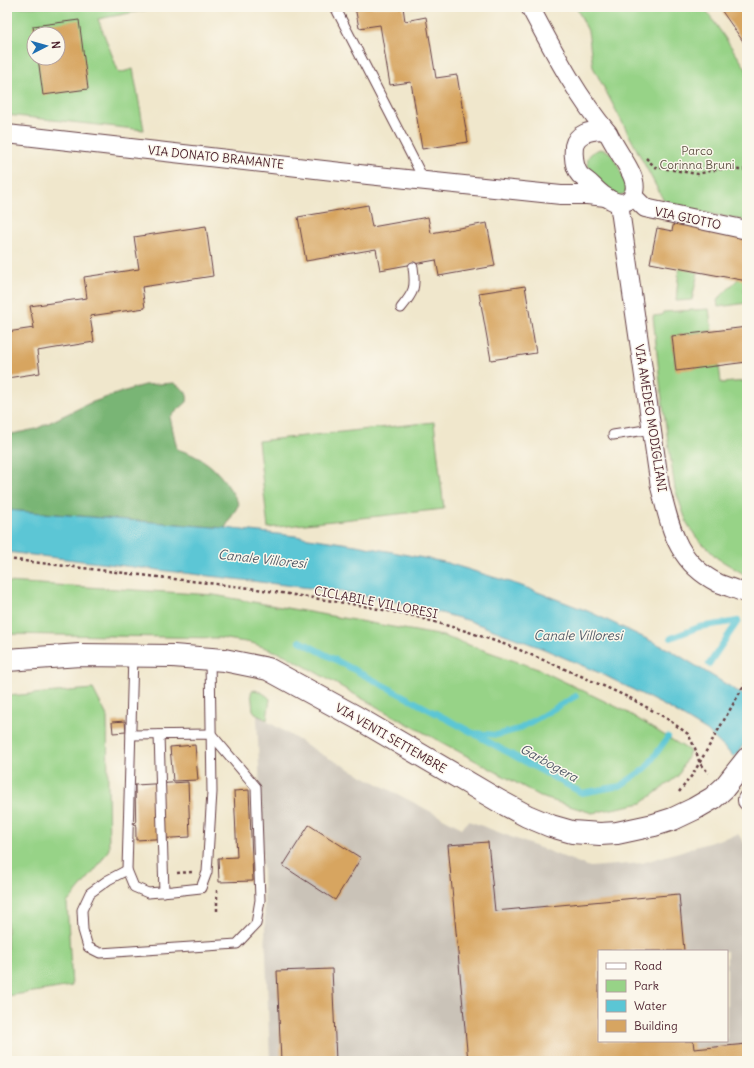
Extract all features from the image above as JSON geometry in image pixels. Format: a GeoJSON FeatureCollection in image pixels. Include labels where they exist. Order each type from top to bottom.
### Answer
{"type":"FeatureCollection","features":[{"type":"Feature","properties":{"kind":"street"},"geometry":{"type":"LineString","coordinates":[[530,7],[565,71],[588,109],[608,133]]}},
{"type":"Feature","properties":{"kind":"street"},"geometry":{"type":"LineString","coordinates":[[585,133],[588,109]]}},
{"type":"Feature","properties":{"kind":"street"},"geometry":{"type":"LineString","coordinates":[[560,195],[576,184],[579,174],[574,160],[574,147],[578,138],[590,131],[601,130],[608,133]]}},
{"type":"Feature","properties":{"kind":"street","name":"VIA AMEDEO MODIGLIANI"},"geometry":{"type":"LineString","coordinates":[[608,133],[634,179],[635,191],[619,199],[660,487],[672,528],[680,549],[688,560],[702,572],[718,582],[747,594]]}},
{"type":"Feature","properties":{"kind":"street","name":"VIA DONATO BRAMANTE"},"geometry":{"type":"LineString","coordinates":[[7,134],[560,195],[587,195],[619,199]]}},
{"type":"Feature","properties":{"kind":"street","name":"VIA GIOTTO"},"geometry":{"type":"LineString","coordinates":[[579,174],[619,199],[645,208],[747,230]]}},
{"type":"Feature","properties":{"kind":"street","name":"VIA VENTI SETTEMBRE"},"geometry":{"type":"LineString","coordinates":[[7,660],[80,655],[173,656],[224,660],[268,669],[343,710],[527,816],[551,826],[572,832],[600,834],[617,833],[654,825],[673,819],[713,798],[724,788],[745,762]]}},
{"type":"Feature","properties":{"kind":"lane"},"geometry":{"type":"LineString","coordinates":[[335,7],[424,180]]}},
{"type":"Feature","properties":{"kind":"lane"},"geometry":{"type":"LineString","coordinates":[[401,308],[412,294],[415,281],[412,266]]}},
{"type":"Feature","properties":{"kind":"lane"},"geometry":{"type":"LineString","coordinates":[[613,435],[652,429]]}},
{"type":"Feature","properties":{"kind":"lane"},"geometry":{"type":"LineString","coordinates":[[133,655],[127,870],[134,887],[148,893],[201,888],[206,872],[212,792],[210,659]]}},
{"type":"Feature","properties":{"kind":"lane"},"geometry":{"type":"LineString","coordinates":[[131,735],[211,734]]}},
{"type":"Feature","properties":{"kind":"lane"},"geometry":{"type":"LineString","coordinates":[[127,870],[108,880],[90,894],[82,910],[83,930],[88,947],[100,953],[237,944],[256,924],[260,900],[256,787],[211,734]]}},
{"type":"Feature","properties":{"kind":"lane"},"geometry":{"type":"LineString","coordinates":[[159,735],[164,892]]}},
{"type":"Feature","properties":{"kind":"path"},"geometry":{"type":"LineString","coordinates":[[644,156],[655,167],[698,174],[718,169],[747,169]]}},
{"type":"Feature","properties":{"kind":"path","name":"CICLABILE VILLORESI"},"geometry":{"type":"LineString","coordinates":[[7,560],[250,588],[358,605],[414,616],[466,631],[515,648],[574,672],[630,698],[666,718],[688,734],[695,748],[700,764]]}},
{"type":"Feature","properties":{"kind":"path"},"geometry":{"type":"LineString","coordinates":[[676,794],[681,790],[700,764],[747,680]]}},
{"type":"Feature","properties":{"kind":"path"},"geometry":{"type":"LineString","coordinates":[[172,873],[206,872]]}},
{"type":"Feature","properties":{"kind":"shaded area"},"geometry":{"type":"Polygon","coordinates":[[[257,715],[323,755],[462,828],[469,821],[590,867],[642,863],[738,834],[747,847],[747,1061],[270,1061],[257,715]]]}},
{"type":"Feature","properties":{"kind":"green space"},"geometry":{"type":"Polygon","coordinates":[[[7,7],[146,7],[146,10],[98,19],[119,73],[133,69],[144,130],[7,115],[7,7]]]}},
{"type":"Feature","properties":{"kind":"green space","name":"Parco Corinna Bruni"},"geometry":{"type":"Polygon","coordinates":[[[576,7],[704,7],[747,70],[747,221],[666,205],[593,67],[588,31],[576,7]]]}},
{"type":"Feature","properties":{"kind":"green space"},"geometry":{"type":"Polygon","coordinates":[[[600,149],[608,151],[614,159],[620,170],[628,192],[618,196],[592,173],[588,166],[588,160],[591,154],[600,149]]]}},
{"type":"Feature","properties":{"kind":"green space"},"geometry":{"type":"Polygon","coordinates":[[[679,268],[698,272],[692,300],[676,301],[679,268]]]}},
{"type":"Feature","properties":{"kind":"green space"},"geometry":{"type":"Polygon","coordinates":[[[738,279],[746,280],[744,292],[747,292],[747,303],[718,307],[717,300],[738,279]]]}},
{"type":"Feature","properties":{"kind":"green space"},"geometry":{"type":"Polygon","coordinates":[[[709,309],[712,331],[672,336],[676,370],[719,365],[721,383],[747,381],[747,576],[717,558],[696,537],[687,523],[675,489],[661,392],[653,316],[662,315],[663,312],[709,309]]]}},
{"type":"Feature","properties":{"kind":"green space"},"geometry":{"type":"Polygon","coordinates":[[[174,383],[187,395],[187,402],[170,417],[177,449],[195,456],[209,464],[226,482],[239,504],[225,528],[7,510],[7,435],[36,429],[90,403],[134,388],[144,385],[174,383]]]}},
{"type":"Feature","properties":{"kind":"green space"},"geometry":{"type":"Polygon","coordinates":[[[434,422],[444,509],[268,528],[258,441],[434,422]]]}},
{"type":"Feature","properties":{"kind":"green space"},"geometry":{"type":"Polygon","coordinates":[[[7,582],[214,595],[443,636],[538,669],[625,711],[690,751],[678,776],[642,803],[592,813],[544,798],[285,655],[252,643],[220,638],[7,634],[7,582]]]}},
{"type":"Feature","properties":{"kind":"green space"},"geometry":{"type":"Polygon","coordinates":[[[93,689],[107,716],[109,849],[96,869],[67,903],[72,986],[7,996],[7,696],[93,689]]]}},
{"type":"Feature","properties":{"kind":"green space"},"geometry":{"type":"Polygon","coordinates":[[[253,690],[262,693],[270,699],[267,720],[257,715],[253,710],[251,692],[253,690]]]}},
{"type":"Feature","properties":{"kind":"water","name":"Canale Villoresi"},"geometry":{"type":"Polygon","coordinates":[[[7,510],[225,528],[295,536],[356,545],[444,562],[519,585],[590,612],[670,650],[747,697],[747,740],[734,757],[707,731],[669,708],[602,674],[544,649],[467,620],[407,604],[344,592],[7,552],[7,510]]]}},
{"type":"Feature","properties":{"kind":"building"},"geometry":{"type":"Polygon","coordinates":[[[355,7],[403,7],[405,21],[426,17],[436,78],[457,75],[468,142],[422,149],[411,82],[390,85],[380,25],[359,28],[355,7]]]}},
{"type":"Feature","properties":{"kind":"building"},"geometry":{"type":"Polygon","coordinates":[[[719,7],[747,7],[747,47],[719,7]]]}},
{"type":"Feature","properties":{"kind":"building"},"geometry":{"type":"Polygon","coordinates":[[[79,20],[88,89],[43,95],[39,66],[66,66],[66,26],[33,26],[79,20]]]}},
{"type":"Feature","properties":{"kind":"building"},"geometry":{"type":"Polygon","coordinates":[[[368,205],[372,227],[428,217],[431,233],[487,223],[495,266],[439,276],[436,260],[380,270],[376,249],[306,261],[298,217],[368,205]]]}},
{"type":"Feature","properties":{"kind":"building"},"geometry":{"type":"Polygon","coordinates":[[[674,222],[747,237],[747,281],[650,263],[657,228],[672,231],[674,222]]]}},
{"type":"Feature","properties":{"kind":"building"},"geometry":{"type":"Polygon","coordinates":[[[206,226],[213,276],[142,287],[145,308],[90,316],[94,342],[37,351],[40,373],[7,378],[7,332],[34,328],[30,306],[87,298],[84,277],[139,269],[134,237],[206,226]]]}},
{"type":"Feature","properties":{"kind":"building"},"geometry":{"type":"Polygon","coordinates":[[[525,286],[536,353],[491,360],[479,293],[525,286]]]}},
{"type":"Feature","properties":{"kind":"building"},"geometry":{"type":"Polygon","coordinates":[[[747,327],[747,362],[676,371],[672,336],[747,327]]]}},
{"type":"Feature","properties":{"kind":"building"},"geometry":{"type":"Polygon","coordinates":[[[125,721],[126,732],[113,733],[112,722],[125,721]]]}},
{"type":"Feature","properties":{"kind":"building"},"geometry":{"type":"Polygon","coordinates":[[[195,745],[198,780],[173,781],[170,747],[195,745]]]}},
{"type":"Feature","properties":{"kind":"building"},"geometry":{"type":"Polygon","coordinates":[[[188,782],[190,837],[136,840],[135,785],[188,782]]]}},
{"type":"Feature","properties":{"kind":"building"},"geometry":{"type":"Polygon","coordinates":[[[249,790],[253,881],[219,882],[218,858],[237,857],[234,791],[249,790]]]}},
{"type":"Feature","properties":{"kind":"building"},"geometry":{"type":"Polygon","coordinates":[[[309,825],[361,858],[335,900],[283,866],[309,825]]]}},
{"type":"Feature","properties":{"kind":"building"},"geometry":{"type":"Polygon","coordinates":[[[488,842],[495,911],[679,894],[684,950],[598,950],[598,1042],[693,1042],[694,1049],[747,1044],[747,1061],[468,1061],[448,845],[488,842]]]}},
{"type":"Feature","properties":{"kind":"building"},"geometry":{"type":"Polygon","coordinates":[[[332,969],[336,1061],[281,1061],[277,971],[332,969]]]}},
{"type":"Feature","properties":{"kind":"waterway","name":"Garbogera"},"geometry":{"type":"LineString","coordinates":[[671,638],[699,627],[738,621]]}},
{"type":"Feature","properties":{"kind":"waterway","name":"Garbogera"},"geometry":{"type":"LineString","coordinates":[[709,664],[738,621]]}},
{"type":"Feature","properties":{"kind":"waterway","name":"Garbogera"},"geometry":{"type":"LineString","coordinates":[[300,641],[473,733],[497,735],[519,729],[576,696]]}},
{"type":"Feature","properties":{"kind":"waterway","name":"Garbogera"},"geometry":{"type":"LineString","coordinates":[[476,735],[582,793],[620,786],[646,768],[668,737]]}}]}
